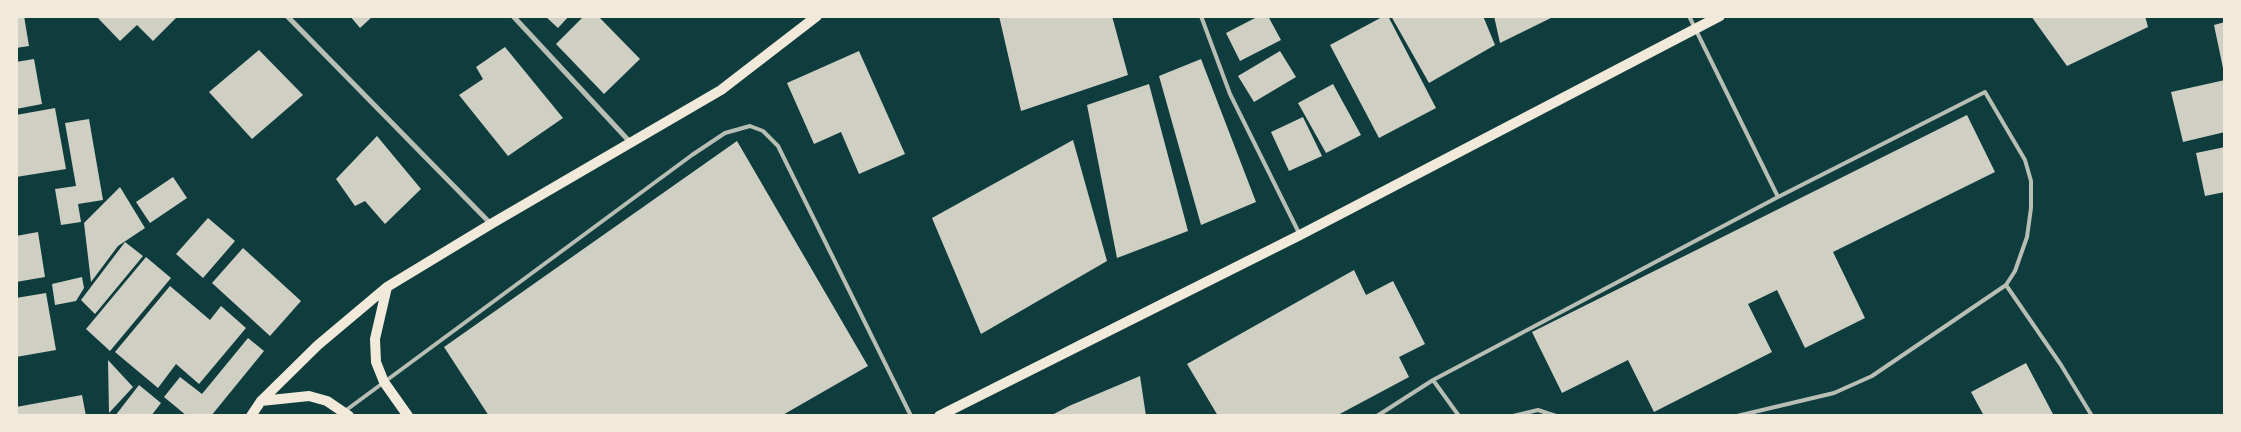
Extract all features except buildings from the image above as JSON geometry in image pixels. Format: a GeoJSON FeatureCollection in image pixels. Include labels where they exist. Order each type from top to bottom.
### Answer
{"type":"FeatureCollection","features":[{"type":"Feature","properties":{"kind":"main road"},"geometry":{"type":"LineString","coordinates":[[251,416],[261,401],[318,345],[387,287],[721,90],[817,16]]}},
{"type":"Feature","properties":{"kind":"main road"},"geometry":{"type":"LineString","coordinates":[[939,416],[1300,234],[1720,16]]}},
{"type":"Feature","properties":{"kind":"main road"},"geometry":{"type":"LineString","coordinates":[[387,287],[375,339],[376,362],[384,382],[408,416]]}},
{"type":"Feature","properties":{"kind":"main road"},"geometry":{"type":"LineString","coordinates":[[261,401],[310,396],[327,400],[347,414]]}},
{"type":"Feature","properties":{"kind":"street"},"geometry":{"type":"LineString","coordinates":[[287,16],[491,224]]}},
{"type":"Feature","properties":{"kind":"street"},"geometry":{"type":"LineString","coordinates":[[512,16],[630,142]]}},
{"type":"Feature","properties":{"kind":"lane"},"geometry":{"type":"LineString","coordinates":[[1201,16],[1230,94],[1300,234]]}},
{"type":"Feature","properties":{"kind":"lane"},"geometry":{"type":"LineString","coordinates":[[1689,16],[1778,197]]}},
{"type":"Feature","properties":{"kind":"lane"},"geometry":{"type":"LineString","coordinates":[[1376,416],[1433,380],[1778,197],[1985,92],[2025,160],[2031,181],[2031,208],[2026,237],[2015,271],[2006,285],[1872,376],[1834,393],[1737,416]]}},
{"type":"Feature","properties":{"kind":"lane"},"geometry":{"type":"LineString","coordinates":[[347,414],[384,382],[692,155],[725,133],[750,126],[763,131],[778,146],[911,416]]}},
{"type":"Feature","properties":{"kind":"lane"},"geometry":{"type":"LineString","coordinates":[[2006,285],[2061,364],[2092,416]]}},
{"type":"Feature","properties":{"kind":"lane"},"geometry":{"type":"LineString","coordinates":[[1433,380],[1458,416]]}},
{"type":"Feature","properties":{"kind":"lane"},"geometry":{"type":"LineString","coordinates":[[1513,416],[1538,410],[1556,416]]}}]}
